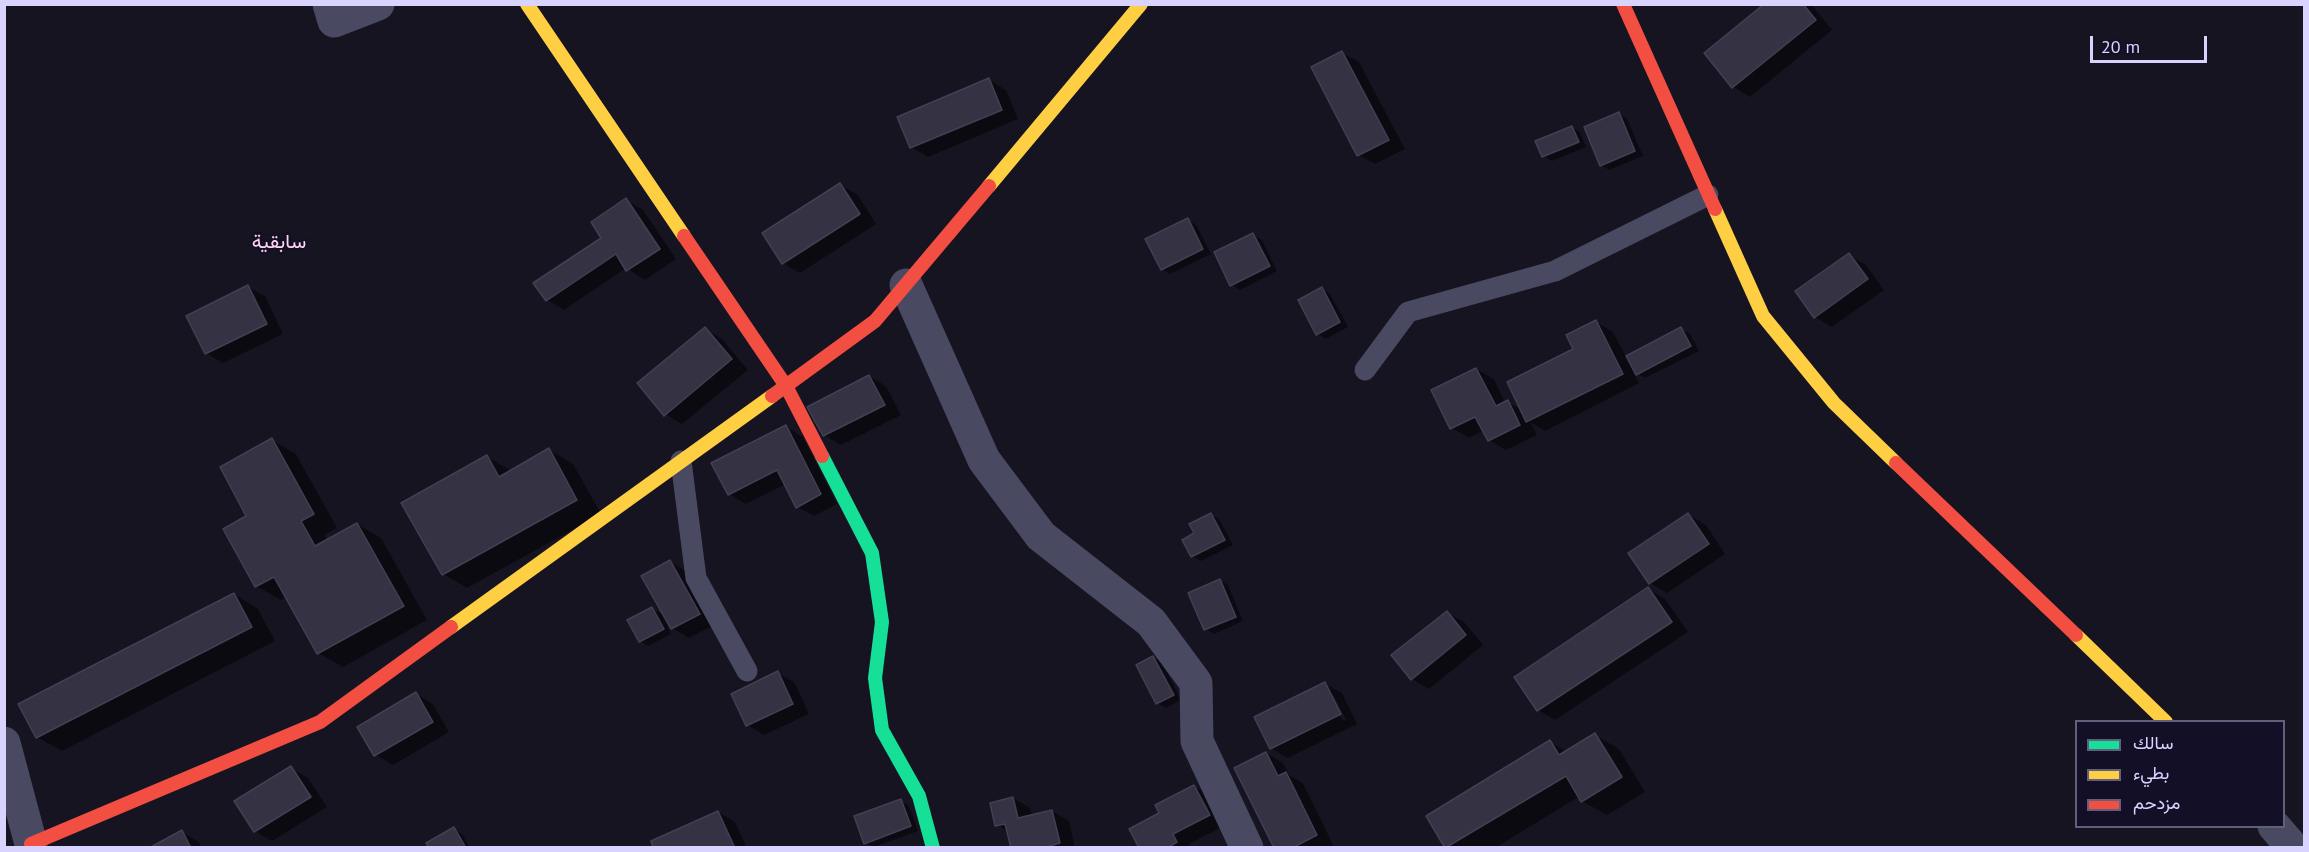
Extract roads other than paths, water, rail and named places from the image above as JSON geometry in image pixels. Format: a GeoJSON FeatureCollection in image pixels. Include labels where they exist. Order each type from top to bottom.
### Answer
{"type":"FeatureCollection","features":[{"type":"Feature","properties":{"kind":"street"},"geometry":{"type":"LineString","coordinates":[[329,4],[334,21],[378,4]]}},
{"type":"Feature","properties":{"kind":"street"},"geometry":{"type":"LineString","coordinates":[[527,4],[786,386],[872,553],[882,622],[875,678],[882,730],[919,796],[933,848]]}},
{"type":"Feature","properties":{"kind":"street"},"geometry":{"type":"LineString","coordinates":[[4,743],[28,846],[320,722],[875,321],[1142,4]]}},
{"type":"Feature","properties":{"kind":"street"},"geometry":{"type":"LineString","coordinates":[[1623,4],[1763,316],[1834,403],[2164,720]]}},
{"type":"Feature","properties":{"kind":"street"},"geometry":{"type":"LineString","coordinates":[[906,285],[984,460],[1041,536],[1151,622],[1196,683],[1197,741],[1247,848]]}},
{"type":"Feature","properties":{"kind":"street"},"geometry":{"type":"LineString","coordinates":[[2276,828],[2293,848]]}},
{"type":"Feature","properties":{"kind":"lane"},"geometry":{"type":"LineString","coordinates":[[1365,370],[1408,312],[1555,271],[1708,195]]}},
{"type":"Feature","properties":{"kind":"lane"},"geometry":{"type":"LineString","coordinates":[[681,462],[696,578],[747,671]]}},
{"type":"Feature","properties":{"kind":"district","name":"سابقية"},"geometry":{"type":"Point","coordinates":[279,242]}}]}
